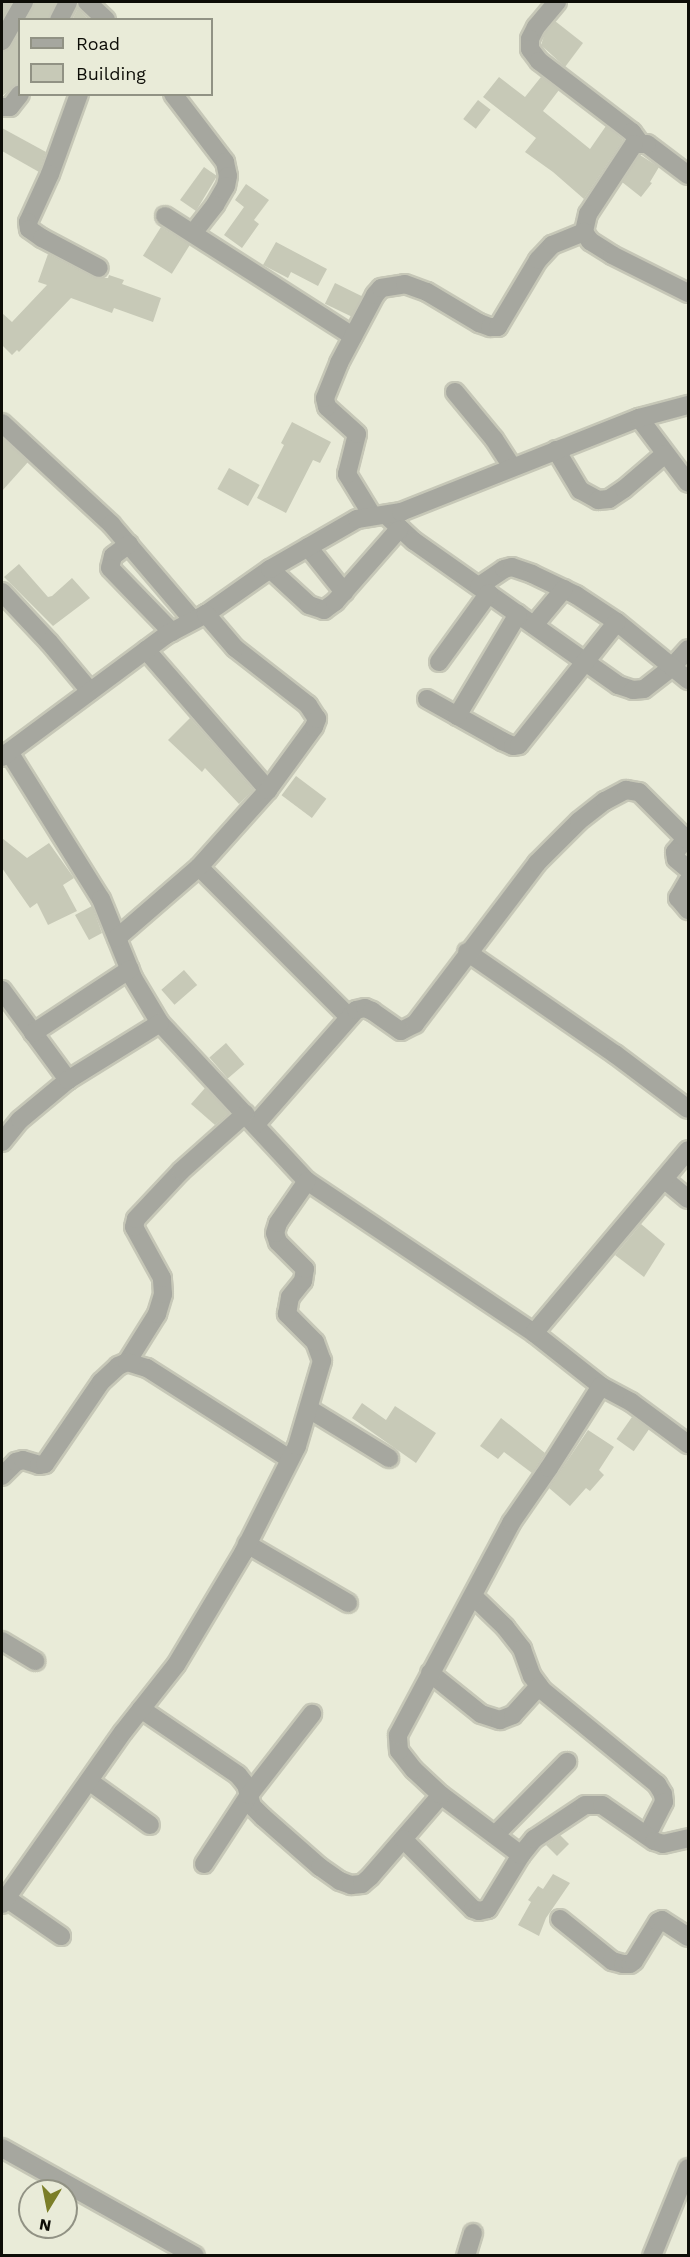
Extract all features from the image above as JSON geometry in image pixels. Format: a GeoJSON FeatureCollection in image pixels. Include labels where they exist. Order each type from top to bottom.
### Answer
{"type":"FeatureCollection","features":[{"type":"Feature","properties":{"kind":"street"},"geometry":{"type":"LineString","coordinates":[[2,41],[24,2]]}},
{"type":"Feature","properties":{"kind":"street"},"geometry":{"type":"LineString","coordinates":[[60,18],[68,2]]}},
{"type":"Feature","properties":{"kind":"street"},"geometry":{"type":"LineString","coordinates":[[87,2],[106,12]]}},
{"type":"Feature","properties":{"kind":"street"},"geometry":{"type":"LineString","coordinates":[[557,2],[536,27],[530,39],[530,49],[539,61],[632,132],[640,143]]}},
{"type":"Feature","properties":{"kind":"street"},"geometry":{"type":"LineString","coordinates":[[2,107],[10,107],[18,96]]}},
{"type":"Feature","properties":{"kind":"street"},"geometry":{"type":"LineString","coordinates":[[78,96],[50,174],[28,222],[29,229],[42,238],[99,268]]}},
{"type":"Feature","properties":{"kind":"street"},"geometry":{"type":"LineString","coordinates":[[175,96],[225,162],[228,176],[221,196],[194,232]]}},
{"type":"Feature","properties":{"kind":"street"},"geometry":{"type":"LineString","coordinates":[[688,175],[647,144],[634,144],[628,149],[588,214],[584,232],[590,241],[612,255],[688,293]]}},
{"type":"Feature","properties":{"kind":"street"},"geometry":{"type":"LineString","coordinates":[[165,216],[194,232],[353,336]]}},
{"type":"Feature","properties":{"kind":"street"},"geometry":{"type":"LineString","coordinates":[[584,232],[552,245],[538,260],[498,327],[479,323],[427,292],[397,284],[381,288],[353,336],[328,387],[325,398],[327,407],[357,434],[347,474],[386,520],[618,685],[633,690],[644,689],[672,667],[688,649]]}},
{"type":"Feature","properties":{"kind":"street"},"geometry":{"type":"LineString","coordinates":[[455,392],[494,439],[512,467]]}},
{"type":"Feature","properties":{"kind":"street"},"geometry":{"type":"LineString","coordinates":[[685,1434],[601,1386],[534,1333],[307,1181],[160,1023],[130,969],[101,898],[85,869],[5,755],[172,632],[200,617],[270,569],[357,519],[386,520],[512,467],[639,418],[688,405]]}},
{"type":"Feature","properties":{"kind":"street"},"geometry":{"type":"LineString","coordinates":[[639,418],[688,483]]}},
{"type":"Feature","properties":{"kind":"street"},"geometry":{"type":"LineString","coordinates":[[2,423],[90,503],[200,617],[315,712],[317,719],[314,728],[268,790],[199,867],[117,938]]}},
{"type":"Feature","properties":{"kind":"street"},"geometry":{"type":"LineString","coordinates":[[556,450],[580,490],[598,500],[609,499],[624,489],[665,454]]}},
{"type":"Feature","properties":{"kind":"street"},"geometry":{"type":"LineString","coordinates":[[270,569],[303,601],[324,610],[344,592],[386,520]]}},
{"type":"Feature","properties":{"kind":"street"},"geometry":{"type":"LineString","coordinates":[[129,544],[113,556],[110,568],[172,632]]}},
{"type":"Feature","properties":{"kind":"street"},"geometry":{"type":"LineString","coordinates":[[308,547],[344,592]]}},
{"type":"Feature","properties":{"kind":"street"},"geometry":{"type":"LineString","coordinates":[[439,662],[484,589],[504,569],[512,567],[564,589],[617,622],[688,680]]}},
{"type":"Feature","properties":{"kind":"street"},"geometry":{"type":"LineString","coordinates":[[534,625],[564,589]]}},
{"type":"Feature","properties":{"kind":"street"},"geometry":{"type":"LineString","coordinates":[[2,592],[49,642],[90,691]]}},
{"type":"Feature","properties":{"kind":"street"},"geometry":{"type":"LineString","coordinates":[[457,716],[518,614]]}},
{"type":"Feature","properties":{"kind":"street"},"geometry":{"type":"LineString","coordinates":[[427,699],[502,741],[513,746],[519,744],[525,741],[584,661],[617,622]]}},
{"type":"Feature","properties":{"kind":"street"},"geometry":{"type":"LineString","coordinates":[[146,650],[268,790]]}},
{"type":"Feature","properties":{"kind":"street"},"geometry":{"type":"LineString","coordinates":[[2,1476],[16,1462],[45,1464],[101,1382],[118,1366],[127,1362],[157,1314],[163,1294],[162,1278],[134,1227],[136,1219],[181,1171],[250,1120],[348,1016],[364,1008],[394,1028],[401,1031],[409,1029],[537,862],[558,840],[605,801],[626,790],[639,792],[687,838],[675,852],[676,859],[688,870]]}},
{"type":"Feature","properties":{"kind":"street"},"geometry":{"type":"LineString","coordinates":[[199,867],[348,1016]]}},
{"type":"Feature","properties":{"kind":"street"},"geometry":{"type":"LineString","coordinates":[[688,881],[678,898],[688,910]]}},
{"type":"Feature","properties":{"kind":"street"},"geometry":{"type":"LineString","coordinates":[[467,952],[615,1054],[688,1109]]}},
{"type":"Feature","properties":{"kind":"street"},"geometry":{"type":"LineString","coordinates":[[33,1033],[130,969]]}},
{"type":"Feature","properties":{"kind":"street"},"geometry":{"type":"LineString","coordinates":[[2,990],[68,1080]]}},
{"type":"Feature","properties":{"kind":"street"},"geometry":{"type":"LineString","coordinates":[[4,1133],[68,1080],[160,1023]]}},
{"type":"Feature","properties":{"kind":"street"},"geometry":{"type":"LineString","coordinates":[[534,1333],[688,1150]]}},
{"type":"Feature","properties":{"kind":"street"},"geometry":{"type":"LineString","coordinates":[[664,1179],[688,1199]]}},
{"type":"Feature","properties":{"kind":"street"},"geometry":{"type":"LineString","coordinates":[[61,1936],[6,1892],[141,1708],[176,1665],[247,1544],[290,1459],[309,1409],[320,1371],[320,1351],[315,1342],[290,1319],[286,1308],[290,1297],[303,1281],[305,1269],[278,1242],[275,1233],[278,1223],[307,1181]]}},
{"type":"Feature","properties":{"kind":"street"},"geometry":{"type":"LineString","coordinates":[[127,1362],[147,1368],[290,1459]]}},
{"type":"Feature","properties":{"kind":"street"},"geometry":{"type":"LineString","coordinates":[[521,1854],[441,1795],[408,1764],[397,1745],[398,1735],[511,1523],[601,1386]]}},
{"type":"Feature","properties":{"kind":"street"},"geometry":{"type":"LineString","coordinates":[[309,1409],[388,1458]]}},
{"type":"Feature","properties":{"kind":"street"},"geometry":{"type":"LineString","coordinates":[[247,1544],[348,1603]]}},
{"type":"Feature","properties":{"kind":"street"},"geometry":{"type":"LineString","coordinates":[[473,1596],[516,1641],[539,1686],[657,1784],[663,1794],[664,1802],[647,1835]]}},
{"type":"Feature","properties":{"kind":"street"},"geometry":{"type":"LineString","coordinates":[[2,1641],[35,1661]]}},
{"type":"Feature","properties":{"kind":"street"},"geometry":{"type":"LineString","coordinates":[[430,1673],[482,1714],[500,1720],[513,1716],[539,1686]]}},
{"type":"Feature","properties":{"kind":"street"},"geometry":{"type":"LineString","coordinates":[[141,1708],[238,1775],[246,1785],[252,1806],[263,1817],[320,1867],[340,1881],[351,1885],[362,1884],[370,1877],[441,1795]]}},
{"type":"Feature","properties":{"kind":"street"},"geometry":{"type":"LineString","coordinates":[[204,1864],[249,1795],[312,1714]]}},
{"type":"Feature","properties":{"kind":"street"},"geometry":{"type":"LineString","coordinates":[[495,1835],[567,1762]]}},
{"type":"Feature","properties":{"kind":"street"},"geometry":{"type":"LineString","coordinates":[[89,1780],[150,1825]]}},
{"type":"Feature","properties":{"kind":"street"},"geometry":{"type":"LineString","coordinates":[[403,1839],[473,1909],[479,1911],[488,1909],[521,1854],[534,1839],[585,1805],[594,1804],[614,1812],[663,1844],[686,1841]]}},
{"type":"Feature","properties":{"kind":"street"},"geometry":{"type":"LineString","coordinates":[[560,1919],[612,1961],[623,1964],[630,1964],[634,1961],[658,1922],[667,1922],[685,1928]]}},
{"type":"Feature","properties":{"kind":"street"},"geometry":{"type":"LineString","coordinates":[[2,2148],[195,2256]]}},
{"type":"Feature","properties":{"kind":"street"},"geometry":{"type":"LineString","coordinates":[[652,2256],[680,2215],[688,2168]]}},
{"type":"Feature","properties":{"kind":"street"},"geometry":{"type":"LineString","coordinates":[[466,2256],[473,2233]]}},
{"type":"Feature","properties":{"kind":"building"},"geometry":{"type":"Polygon","coordinates":[[[2,2],[11,2],[2,19],[2,2]]]}},
{"type":"Feature","properties":{"kind":"building"},"geometry":{"type":"Polygon","coordinates":[[[35,2],[56,2],[49,18],[28,18],[35,2]]]}},
{"type":"Feature","properties":{"kind":"building"},"geometry":{"type":"Polygon","coordinates":[[[78,8],[87,18],[73,18],[78,8]]]}},
{"type":"Feature","properties":{"kind":"building"},"geometry":{"type":"Polygon","coordinates":[[[555,21],[583,43],[565,67],[541,45],[545,33],[555,21]]]}},
{"type":"Feature","properties":{"kind":"building"},"geometry":{"type":"Polygon","coordinates":[[[18,36],[18,84],[2,96],[2,52],[11,47],[18,36]]]}},
{"type":"Feature","properties":{"kind":"building"},"geometry":{"type":"Polygon","coordinates":[[[499,77],[525,97],[541,77],[559,90],[543,111],[590,149],[606,126],[623,140],[584,199],[553,172],[525,152],[536,138],[483,97],[499,77]]]}},
{"type":"Feature","properties":{"kind":"building"},"geometry":{"type":"Polygon","coordinates":[[[478,100],[491,110],[476,129],[463,119],[478,100]]]}},
{"type":"Feature","properties":{"kind":"building"},"geometry":{"type":"Polygon","coordinates":[[[2,128],[46,152],[39,172],[2,151],[2,128]]]}},
{"type":"Feature","properties":{"kind":"building"},"geometry":{"type":"Polygon","coordinates":[[[640,155],[659,167],[650,182],[652,183],[641,197],[622,182],[640,155]]]}},
{"type":"Feature","properties":{"kind":"building"},"geometry":{"type":"Polygon","coordinates":[[[204,167],[217,176],[196,211],[180,200],[204,167]]]}},
{"type":"Feature","properties":{"kind":"building"},"geometry":{"type":"Polygon","coordinates":[[[246,184],[269,200],[254,220],[259,224],[242,248],[224,235],[244,207],[235,200],[246,184]]]}},
{"type":"Feature","properties":{"kind":"building"},"geometry":{"type":"Polygon","coordinates":[[[161,227],[190,245],[172,274],[143,256],[161,227]]]}},
{"type":"Feature","properties":{"kind":"building"},"geometry":{"type":"Polygon","coordinates":[[[276,242],[327,269],[318,286],[291,272],[288,278],[263,265],[276,242]]]}},
{"type":"Feature","properties":{"kind":"building"},"geometry":{"type":"Polygon","coordinates":[[[48,254],[94,278],[108,278],[109,275],[124,280],[122,284],[161,298],[153,322],[114,308],[112,313],[71,298],[19,352],[17,350],[12,355],[2,345],[2,313],[12,322],[47,285],[38,282],[48,254]]]}},
{"type":"Feature","properties":{"kind":"building"},"geometry":{"type":"Polygon","coordinates":[[[335,283],[362,296],[352,317],[325,304],[335,283]]]}},
{"type":"Feature","properties":{"kind":"building"},"geometry":{"type":"Polygon","coordinates":[[[292,422],[331,442],[320,463],[313,460],[286,513],[257,498],[284,445],[281,443],[292,422]]]}},
{"type":"Feature","properties":{"kind":"building"},"geometry":{"type":"Polygon","coordinates":[[[2,438],[28,462],[2,491],[2,438]]]}},
{"type":"Feature","properties":{"kind":"building"},"geometry":{"type":"Polygon","coordinates":[[[229,468],[260,485],[248,506],[217,489],[229,468]]]}},
{"type":"Feature","properties":{"kind":"building"},"geometry":{"type":"Polygon","coordinates":[[[19,564],[48,597],[72,578],[90,598],[53,626],[4,577],[19,564]]]}},
{"type":"Feature","properties":{"kind":"building"},"geometry":{"type":"Polygon","coordinates":[[[190,718],[253,790],[239,804],[205,768],[202,772],[168,740],[190,718]]]}},
{"type":"Feature","properties":{"kind":"building"},"geometry":{"type":"Polygon","coordinates":[[[296,776],[326,799],[312,818],[282,795],[296,776]]]}},
{"type":"Feature","properties":{"kind":"building"},"geometry":{"type":"Polygon","coordinates":[[[2,838],[27,858],[49,843],[74,878],[63,885],[77,911],[48,925],[37,903],[30,908],[2,868],[2,838]]]}},
{"type":"Feature","properties":{"kind":"building"},"geometry":{"type":"Polygon","coordinates":[[[92,906],[102,933],[89,940],[75,915],[92,906]]]}},
{"type":"Feature","properties":{"kind":"building"},"geometry":{"type":"Polygon","coordinates":[[[184,970],[197,985],[174,1005],[161,990],[184,970]]]}},
{"type":"Feature","properties":{"kind":"building"},"geometry":{"type":"Polygon","coordinates":[[[226,1043],[244,1064],[228,1079],[209,1057],[226,1043]]]}},
{"type":"Feature","properties":{"kind":"building"},"geometry":{"type":"Polygon","coordinates":[[[205,1088],[229,1113],[215,1125],[191,1104],[205,1088]]]}},
{"type":"Feature","properties":{"kind":"building"},"geometry":{"type":"Polygon","coordinates":[[[641,1224],[665,1244],[644,1277],[615,1255],[641,1224]]]}},
{"type":"Feature","properties":{"kind":"building"},"geometry":{"type":"Polygon","coordinates":[[[362,1403],[386,1420],[395,1406],[436,1433],[416,1463],[352,1418],[362,1403]]]}},
{"type":"Feature","properties":{"kind":"building"},"geometry":{"type":"Polygon","coordinates":[[[632,1417],[649,1429],[634,1451],[617,1439],[632,1417]]]}},
{"type":"Feature","properties":{"kind":"building"},"geometry":{"type":"Polygon","coordinates":[[[501,1418],[545,1453],[532,1473],[504,1452],[498,1459],[480,1446],[501,1418]]]}},
{"type":"Feature","properties":{"kind":"building"},"geometry":{"type":"Polygon","coordinates":[[[588,1430],[614,1447],[599,1470],[604,1475],[590,1491],[586,1488],[570,1506],[549,1488],[588,1430]]]}},
{"type":"Feature","properties":{"kind":"building"},"geometry":{"type":"Polygon","coordinates":[[[560,1835],[569,1844],[557,1856],[546,1845],[560,1835]]]}},
{"type":"Feature","properties":{"kind":"building"},"geometry":{"type":"Polygon","coordinates":[[[553,1874],[570,1883],[546,1918],[539,1936],[518,1925],[531,1902],[528,1900],[538,1886],[543,1889],[553,1874]]]}}]}
